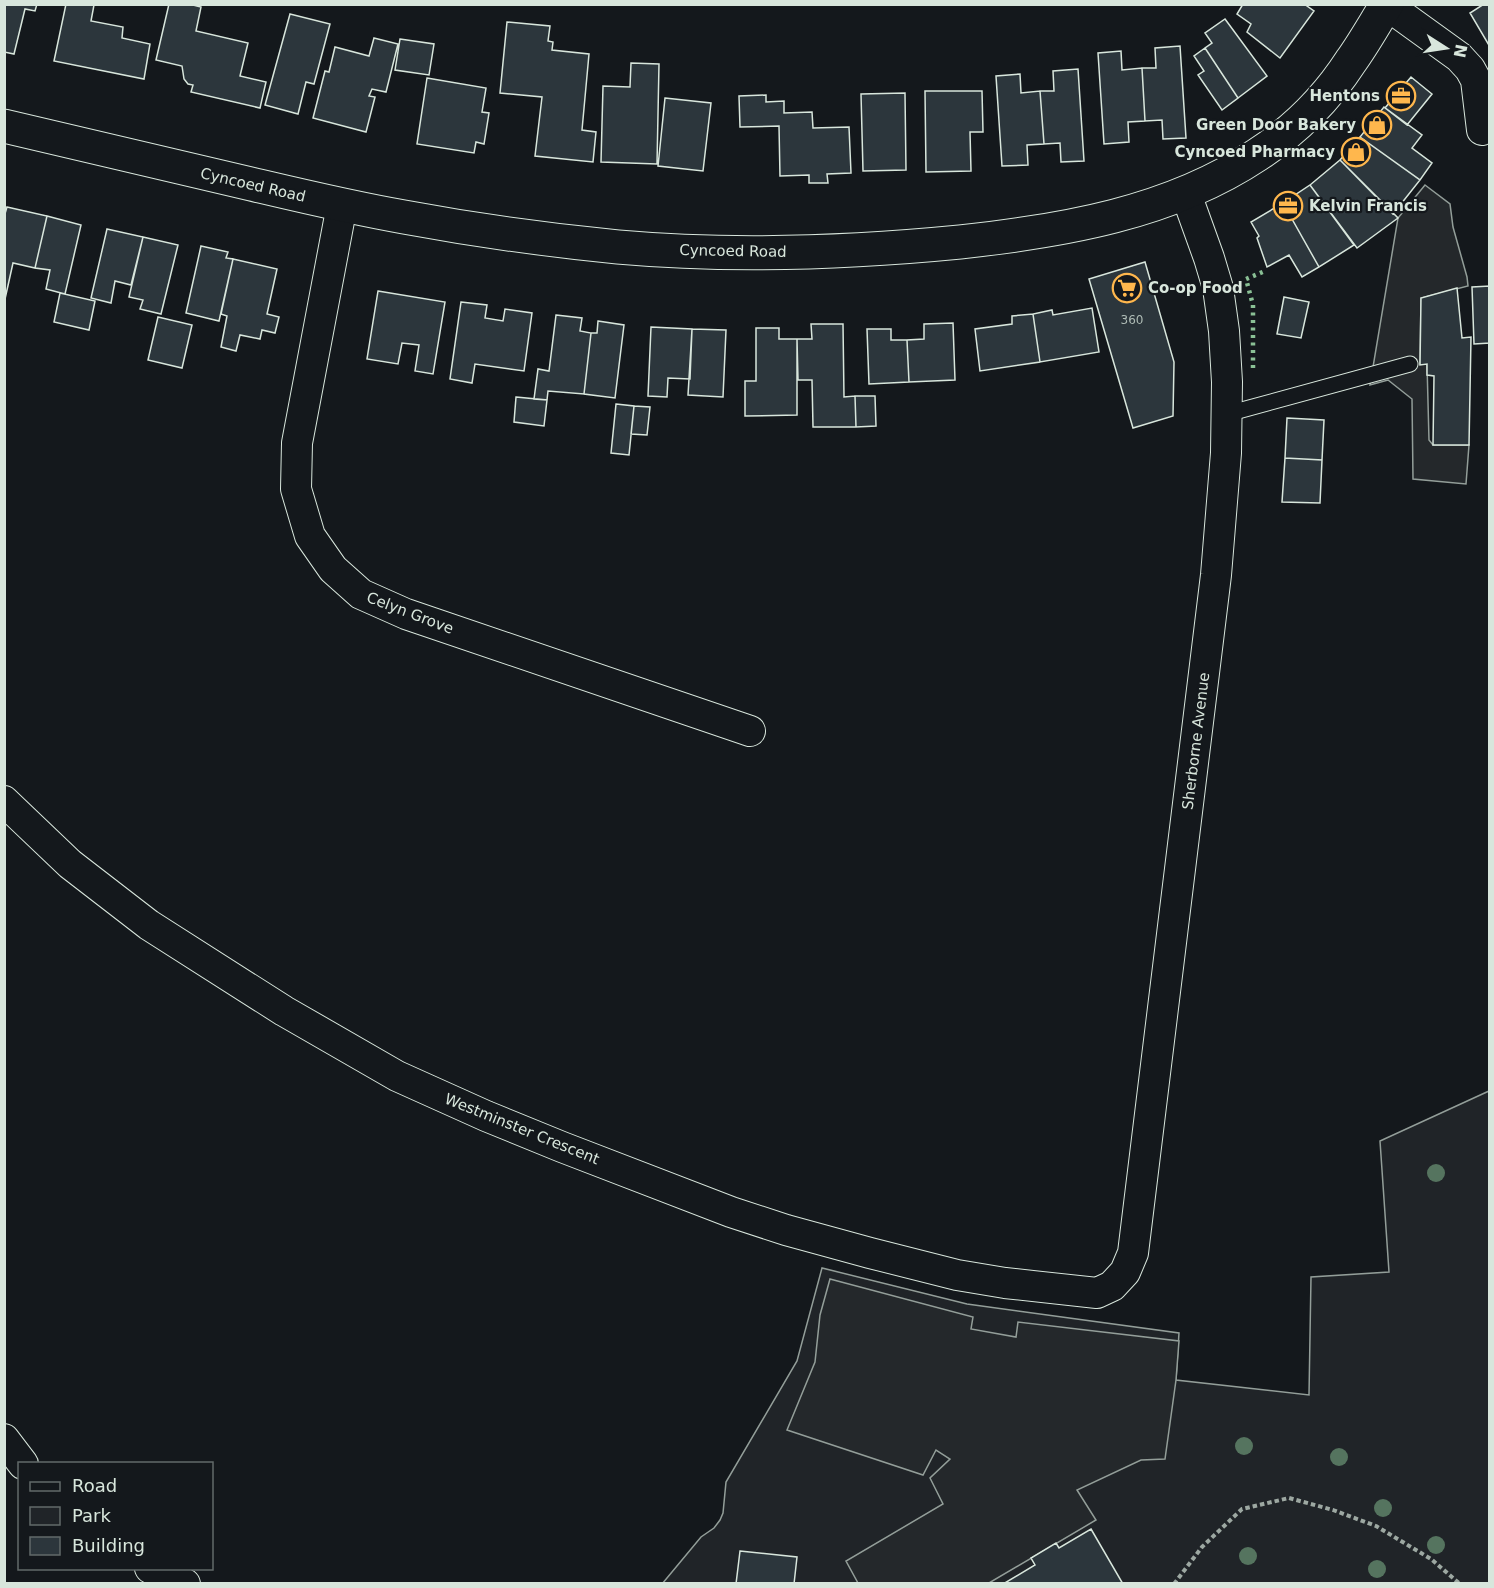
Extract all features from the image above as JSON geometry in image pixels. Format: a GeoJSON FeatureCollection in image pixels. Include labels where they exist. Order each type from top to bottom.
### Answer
{"type":"FeatureCollection","features":[{"type":"Feature","properties":{"kind":"street"},"geometry":{"type":"LineString","coordinates":[[1387,5],[1459,57],[1470,69],[1476,80],[1482,130]]}},
{"type":"Feature","properties":{"kind":"street","name":"Cyncoed Road"},"geometry":{"type":"LineString","coordinates":[[4,126],[342,205],[467,227],[620,247],[702,251],[788,253],[901,248],[1030,233],[1096,221],[1186,194],[1221,177],[1259,154],[1295,126],[1317,104],[1350,64],[1387,5]]}},
{"type":"Feature","properties":{"kind":"street","name":"Sherborne Avenue"},"geometry":{"type":"LineString","coordinates":[[1112,1286],[1125,1272],[1133,1253],[1216,575],[1226,453],[1227,382],[1224,331],[1218,288],[1186,194]]}},
{"type":"Feature","properties":{"kind":"street","name":"Celyn Grove"},"geometry":{"type":"LineString","coordinates":[[342,205],[297,443],[296,489],[310,536],[333,569],[361,594],[406,614],[750,732]]}},
{"type":"Feature","properties":{"kind":"street","name":"Westminster Crescent"},"geometry":{"type":"LineString","coordinates":[[4,801],[70,864],[149,925],[284,1011],[387,1070],[486,1116],[731,1212],[870,1253],[957,1275],[1005,1283],[1097,1293],[1112,1286]]}},
{"type":"Feature","properties":{"kind":"street"},"geometry":{"type":"LineString","coordinates":[[4,1439],[21,1462]]}},
{"type":"Feature","properties":{"kind":"street"},"geometry":{"type":"LineString","coordinates":[[152,1570],[186,1584]]}},
{"type":"Feature","properties":{"kind":"lane"},"geometry":{"type":"LineString","coordinates":[[1227,414],[1410,364]]}},
{"type":"Feature","properties":{"kind":"path"},"geometry":{"type":"LineString","coordinates":[[1174,1584],[1202,1547],[1242,1509],[1289,1498],[1333,1509],[1376,1526],[1431,1559],[1460,1584]]}},
{"type":"Feature","properties":{"kind":"green space"},"geometry":{"type":"Polygon","coordinates":[[[1489,1091],[1489,1583],[662,1584],[701,1537],[714,1528],[720,1520],[723,1513],[726,1482],[797,1361],[822,1268],[967,1304],[1179,1333],[1176,1380],[1309,1395],[1311,1277],[1389,1272],[1380,1141],[1489,1091]]]}},
{"type":"Feature","properties":{"kind":"shaded area"},"geometry":{"type":"Polygon","coordinates":[[[1425,185],[1450,204],[1453,227],[1468,286],[1421,298],[1420,364],[1427,364],[1429,440],[1433,445],[1469,445],[1466,484],[1413,479],[1412,399],[1388,380],[1370,385],[1398,218],[1425,185]]]}},
{"type":"Feature","properties":{"kind":"shaded area"},"geometry":{"type":"Polygon","coordinates":[[[830,1279],[973,1317],[971,1329],[1016,1337],[1018,1322],[1179,1341],[1165,1459],[1141,1460],[1077,1490],[1096,1520],[989,1583],[858,1583],[846,1561],[943,1504],[930,1478],[950,1459],[936,1450],[923,1475],[787,1430],[815,1362],[820,1315],[830,1279]]]}},
{"type":"Feature","properties":{"kind":"building"},"geometry":{"type":"Polygon","coordinates":[[[4,4],[37,4],[35,11],[25,9],[14,54],[4,52],[4,4]]]}},
{"type":"Feature","properties":{"kind":"building"},"geometry":{"type":"Polygon","coordinates":[[[66,4],[94,5],[91,21],[123,27],[122,38],[150,44],[144,79],[54,61],[66,4]]]}},
{"type":"Feature","properties":{"kind":"building"},"geometry":{"type":"Polygon","coordinates":[[[169,4],[189,4],[201,7],[196,31],[248,43],[240,76],[266,82],[260,108],[191,92],[193,85],[188,84],[184,79],[182,66],[156,60],[169,4]]]}},
{"type":"Feature","properties":{"kind":"building"},"geometry":{"type":"Polygon","coordinates":[[[1243,4],[1304,4],[1314,11],[1280,58],[1247,32],[1251,24],[1237,14],[1243,4]]]}},
{"type":"Feature","properties":{"kind":"building"},"geometry":{"type":"Polygon","coordinates":[[[1484,4],[1490,4],[1490,47],[1470,13],[1484,4]]]}},
{"type":"Feature","properties":{"kind":"building"},"geometry":{"type":"Polygon","coordinates":[[[290,14],[330,24],[314,84],[306,82],[298,114],[265,105],[290,14]]]}},
{"type":"Feature","properties":{"kind":"building"},"geometry":{"type":"Polygon","coordinates":[[[1225,19],[1267,76],[1238,98],[1205,48],[1212,43],[1205,33],[1225,19]]]}},
{"type":"Feature","properties":{"kind":"building"},"geometry":{"type":"Polygon","coordinates":[[[507,22],[550,26],[548,41],[553,42],[552,50],[589,54],[582,130],[596,132],[593,162],[535,156],[542,97],[500,93],[507,22]]]}},
{"type":"Feature","properties":{"kind":"building"},"geometry":{"type":"Polygon","coordinates":[[[374,38],[398,44],[386,92],[372,89],[369,96],[375,97],[366,132],[313,118],[325,71],[329,72],[335,47],[369,56],[374,38]]]}},
{"type":"Feature","properties":{"kind":"building"},"geometry":{"type":"Polygon","coordinates":[[[400,39],[434,44],[429,75],[395,70],[400,39]]]}},
{"type":"Feature","properties":{"kind":"building"},"geometry":{"type":"Polygon","coordinates":[[[1180,46],[1186,138],[1163,139],[1162,120],[1145,121],[1142,68],[1156,68],[1155,48],[1180,46]]]}},
{"type":"Feature","properties":{"kind":"building"},"geometry":{"type":"Polygon","coordinates":[[[1205,48],[1238,98],[1222,110],[1198,75],[1204,71],[1194,56],[1205,48]]]}},
{"type":"Feature","properties":{"kind":"building"},"geometry":{"type":"Polygon","coordinates":[[[1121,51],[1122,70],[1142,68],[1145,121],[1128,122],[1129,142],[1104,144],[1098,53],[1121,51]]]}},
{"type":"Feature","properties":{"kind":"building"},"geometry":{"type":"Polygon","coordinates":[[[631,63],[659,64],[657,164],[601,162],[603,86],[630,87],[631,63]]]}},
{"type":"Feature","properties":{"kind":"building"},"geometry":{"type":"Polygon","coordinates":[[[1078,69],[1084,161],[1061,162],[1060,143],[1044,144],[1040,91],[1054,91],[1053,71],[1078,69]]]}},
{"type":"Feature","properties":{"kind":"building"},"geometry":{"type":"Polygon","coordinates":[[[1020,74],[1021,93],[1040,91],[1044,144],[1027,145],[1028,165],[1002,166],[996,76],[1020,74]]]}},
{"type":"Feature","properties":{"kind":"building"},"geometry":{"type":"Polygon","coordinates":[[[1411,77],[1432,94],[1407,125],[1385,108],[1411,77]]]}},
{"type":"Feature","properties":{"kind":"building"},"geometry":{"type":"Polygon","coordinates":[[[427,78],[486,88],[482,112],[489,113],[484,144],[476,142],[474,153],[417,144],[427,78]]]}},
{"type":"Feature","properties":{"kind":"building"},"geometry":{"type":"Polygon","coordinates":[[[925,91],[982,91],[983,132],[970,132],[971,171],[926,172],[925,91]]]}},
{"type":"Feature","properties":{"kind":"building"},"geometry":{"type":"Polygon","coordinates":[[[905,93],[906,170],[863,171],[861,94],[905,93]]]}},
{"type":"Feature","properties":{"kind":"building"},"geometry":{"type":"Polygon","coordinates":[[[766,95],[766,102],[784,101],[784,113],[812,112],[813,128],[849,127],[851,173],[827,174],[828,183],[809,183],[809,175],[780,176],[779,126],[740,127],[739,96],[766,95]]]}},
{"type":"Feature","properties":{"kind":"building"},"geometry":{"type":"Polygon","coordinates":[[[665,98],[711,103],[703,171],[658,166],[665,98]]]}},
{"type":"Feature","properties":{"kind":"building"},"geometry":{"type":"Polygon","coordinates":[[[1384,107],[1422,135],[1412,148],[1432,163],[1420,180],[1360,137],[1384,107]]]}},
{"type":"Feature","properties":{"kind":"building"},"geometry":{"type":"Polygon","coordinates":[[[1360,137],[1420,180],[1393,214],[1340,160],[1360,137]]]}},
{"type":"Feature","properties":{"kind":"building"},"geometry":{"type":"Polygon","coordinates":[[[1340,160],[1398,218],[1357,248],[1310,185],[1340,160]]]}},
{"type":"Feature","properties":{"kind":"building"},"geometry":{"type":"Polygon","coordinates":[[[1310,185],[1354,245],[1319,267],[1283,203],[1310,185]]]}},
{"type":"Feature","properties":{"kind":"building"},"geometry":{"type":"Polygon","coordinates":[[[1283,203],[1319,267],[1302,277],[1289,255],[1267,267],[1257,238],[1259,236],[1251,222],[1283,203]]]}},
{"type":"Feature","properties":{"kind":"building"},"geometry":{"type":"Polygon","coordinates":[[[7,207],[47,216],[35,268],[13,263],[5,299],[4,217],[7,207]]]}},
{"type":"Feature","properties":{"kind":"building"},"geometry":{"type":"Polygon","coordinates":[[[47,216],[81,225],[65,294],[46,289],[50,270],[35,268],[47,216]]]}},
{"type":"Feature","properties":{"kind":"building"},"geometry":{"type":"Polygon","coordinates":[[[107,229],[143,237],[131,285],[115,281],[111,303],[91,298],[107,229]]]}},
{"type":"Feature","properties":{"kind":"building"},"geometry":{"type":"Polygon","coordinates":[[[143,237],[178,245],[161,314],[140,309],[143,300],[129,297],[143,237]]]}},
{"type":"Feature","properties":{"kind":"building"},"geometry":{"type":"Polygon","coordinates":[[[201,246],[228,252],[226,258],[233,259],[219,321],[186,313],[201,246]]]}},
{"type":"Feature","properties":{"kind":"building"},"geometry":{"type":"Polygon","coordinates":[[[233,259],[277,269],[267,314],[279,317],[275,333],[262,330],[260,339],[240,335],[236,351],[221,347],[227,316],[221,314],[233,259]]]}},
{"type":"Feature","properties":{"kind":"building"},"geometry":{"type":"Polygon","coordinates":[[[1145,262],[1174,362],[1173,416],[1133,428],[1089,279],[1145,262]]]}},
{"type":"Feature","properties":{"kind":"building"},"geometry":{"type":"Polygon","coordinates":[[[1490,286],[1490,343],[1474,344],[1472,287],[1490,286]]]}},
{"type":"Feature","properties":{"kind":"building"},"geometry":{"type":"Polygon","coordinates":[[[1457,288],[1462,338],[1471,337],[1469,445],[1433,445],[1434,376],[1427,375],[1427,364],[1420,365],[1421,298],[1457,288]]]}},
{"type":"Feature","properties":{"kind":"building"},"geometry":{"type":"Polygon","coordinates":[[[378,291],[445,302],[433,374],[415,371],[419,345],[402,343],[398,364],[367,359],[378,291]]]}},
{"type":"Feature","properties":{"kind":"building"},"geometry":{"type":"Polygon","coordinates":[[[60,293],[95,301],[89,330],[54,322],[60,293]]]}},
{"type":"Feature","properties":{"kind":"building"},"geometry":{"type":"Polygon","coordinates":[[[1284,297],[1309,302],[1301,338],[1277,334],[1284,297]]]}},
{"type":"Feature","properties":{"kind":"building"},"geometry":{"type":"Polygon","coordinates":[[[461,302],[487,305],[485,318],[503,321],[505,309],[532,313],[524,371],[475,364],[472,383],[450,379],[461,302]]]}},
{"type":"Feature","properties":{"kind":"building"},"geometry":{"type":"Polygon","coordinates":[[[1092,308],[1099,352],[1040,362],[1033,314],[1052,310],[1053,315],[1092,308]]]}},
{"type":"Feature","properties":{"kind":"building"},"geometry":{"type":"Polygon","coordinates":[[[1033,314],[1040,362],[980,371],[975,329],[1012,324],[1012,316],[1033,314]]]}},
{"type":"Feature","properties":{"kind":"building"},"geometry":{"type":"Polygon","coordinates":[[[556,315],[582,318],[580,331],[591,333],[584,394],[548,391],[547,400],[534,399],[538,369],[549,371],[556,315]]]}},
{"type":"Feature","properties":{"kind":"building"},"geometry":{"type":"Polygon","coordinates":[[[158,317],[192,325],[182,368],[148,360],[158,317]]]}},
{"type":"Feature","properties":{"kind":"building"},"geometry":{"type":"Polygon","coordinates":[[[598,321],[624,325],[615,398],[584,394],[591,333],[597,333],[598,321]]]}},
{"type":"Feature","properties":{"kind":"building"},"geometry":{"type":"Polygon","coordinates":[[[953,323],[955,380],[909,382],[907,340],[924,339],[924,324],[953,323]]]}},
{"type":"Feature","properties":{"kind":"building"},"geometry":{"type":"Polygon","coordinates":[[[811,324],[843,324],[844,397],[855,396],[856,427],[813,427],[812,380],[798,380],[797,339],[812,339],[811,324]]]}},
{"type":"Feature","properties":{"kind":"building"},"geometry":{"type":"Polygon","coordinates":[[[651,327],[692,329],[690,379],[668,378],[667,397],[648,396],[651,327]]]}},
{"type":"Feature","properties":{"kind":"building"},"geometry":{"type":"Polygon","coordinates":[[[756,328],[779,328],[779,339],[797,339],[797,415],[745,416],[745,381],[756,381],[756,328]]]}},
{"type":"Feature","properties":{"kind":"building"},"geometry":{"type":"Polygon","coordinates":[[[692,329],[726,330],[723,397],[688,395],[692,329]]]}},
{"type":"Feature","properties":{"kind":"building"},"geometry":{"type":"Polygon","coordinates":[[[867,329],[891,329],[891,340],[907,340],[909,382],[869,384],[867,329]]]}},
{"type":"Feature","properties":{"kind":"building"},"geometry":{"type":"Polygon","coordinates":[[[855,396],[875,396],[876,426],[856,427],[855,396]]]}},
{"type":"Feature","properties":{"kind":"building"},"geometry":{"type":"Polygon","coordinates":[[[516,397],[547,400],[544,426],[514,422],[516,397]]]}},
{"type":"Feature","properties":{"kind":"building"},"geometry":{"type":"Polygon","coordinates":[[[616,404],[634,406],[629,455],[611,453],[616,404]]]}},
{"type":"Feature","properties":{"kind":"building"},"geometry":{"type":"Polygon","coordinates":[[[634,406],[650,407],[647,435],[631,434],[634,406]]]}},
{"type":"Feature","properties":{"kind":"building"},"geometry":{"type":"Polygon","coordinates":[[[1287,418],[1324,420],[1322,460],[1285,458],[1287,418]]]}},
{"type":"Feature","properties":{"kind":"building"},"geometry":{"type":"Polygon","coordinates":[[[1285,458],[1322,460],[1320,503],[1282,502],[1285,458]]]}},
{"type":"Feature","properties":{"kind":"building"},"geometry":{"type":"Polygon","coordinates":[[[1091,1529],[1123,1584],[1003,1584],[1035,1565],[1031,1558],[1056,1543],[1059,1548],[1091,1529]]]}},
{"type":"Feature","properties":{"kind":"building"},"geometry":{"type":"Polygon","coordinates":[[[740,1551],[797,1557],[794,1584],[736,1584],[740,1551]]]}},
{"type":"Feature","properties":{"kind":"hedge"},"geometry":{"type":"LineString","coordinates":[[1253,368],[1253,305],[1246,279],[1265,271]]}},
{"type":"Feature","properties":{"kind":"place","name":"Hentons"},"geometry":{"type":"Point","coordinates":[1401,96]}},
{"type":"Feature","properties":{"kind":"place","name":"Green Door Bakery"},"geometry":{"type":"Point","coordinates":[1377,125]}},
{"type":"Feature","properties":{"kind":"place","name":"Cyncoed Pharmacy"},"geometry":{"type":"Point","coordinates":[1356,152]}},
{"type":"Feature","properties":{"kind":"place","name":"Kelvin Francis"},"geometry":{"type":"Point","coordinates":[1288,206]}},
{"type":"Feature","properties":{"kind":"place","name":"Co-op Food"},"geometry":{"type":"Point","coordinates":[1127,288]}}]}
